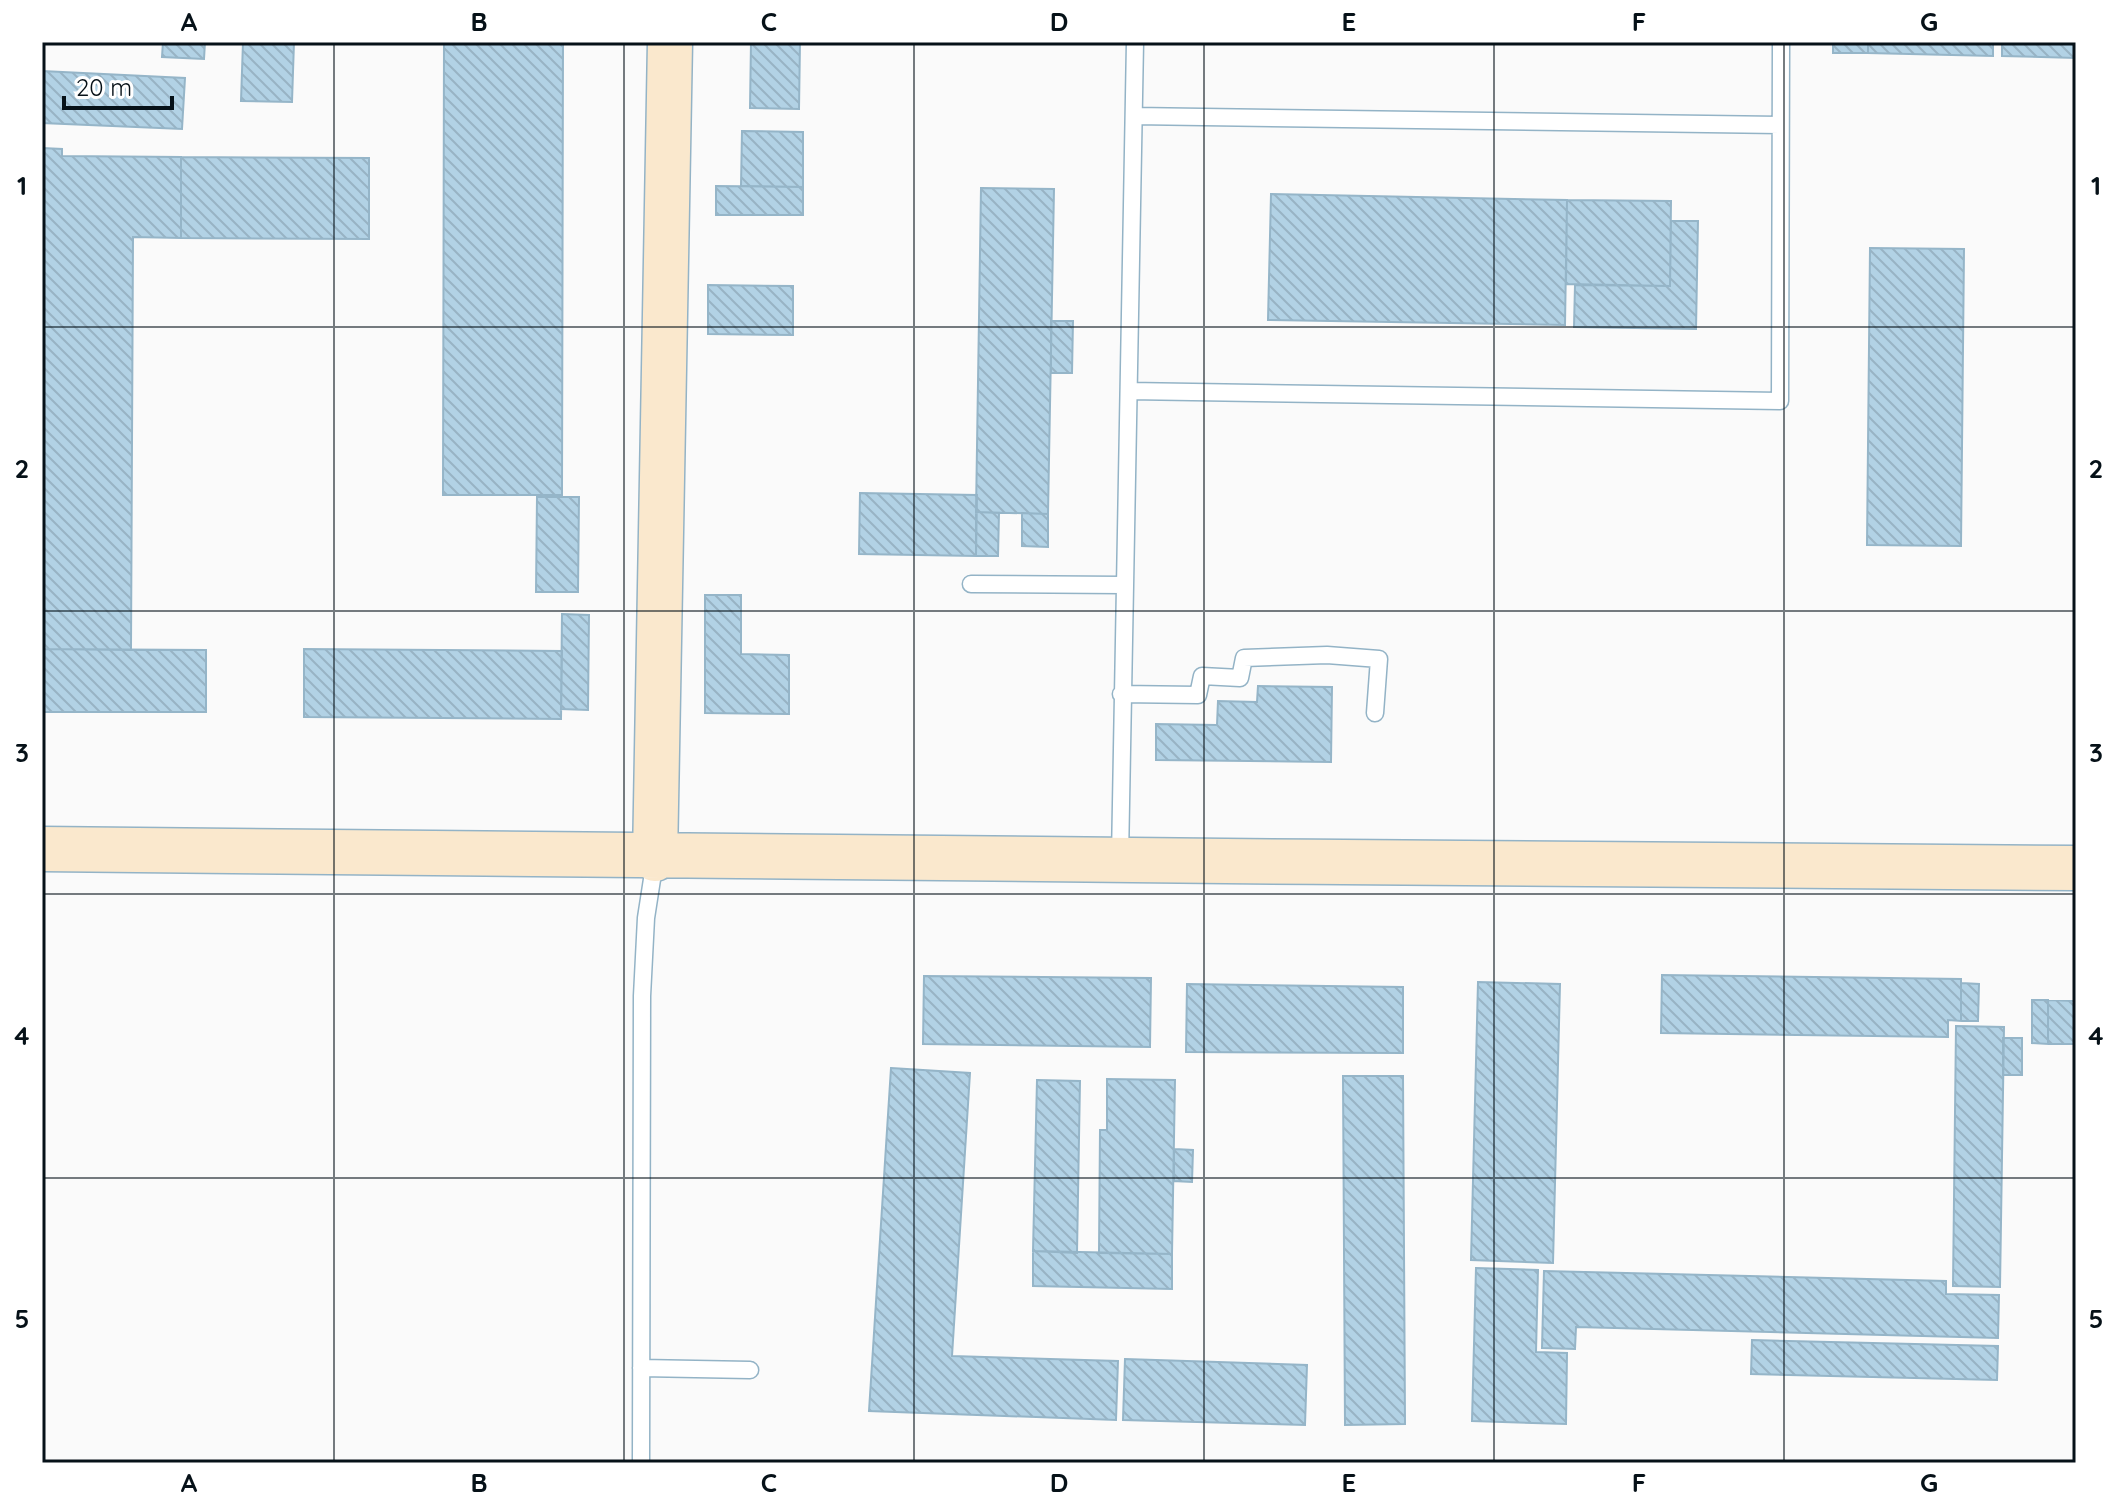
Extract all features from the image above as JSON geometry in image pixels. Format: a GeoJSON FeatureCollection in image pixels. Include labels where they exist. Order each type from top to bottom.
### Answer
{"type":"FeatureCollection","features":[{"type":"Feature","properties":{"kind":"street"},"geometry":{"type":"LineString","coordinates":[[655,859],[670,42]]}},
{"type":"Feature","properties":{"kind":"street"},"geometry":{"type":"LineString","coordinates":[[42,849],[655,859],[1120,858],[2076,868]]}},
{"type":"Feature","properties":{"kind":"lane"},"geometry":{"type":"LineString","coordinates":[[1120,858],[1135,42]]}},
{"type":"Feature","properties":{"kind":"lane"},"geometry":{"type":"LineString","coordinates":[[1129,391],[1780,401],[1781,42]]}},
{"type":"Feature","properties":{"kind":"lane"},"geometry":{"type":"LineString","coordinates":[[1134,116],[1780,125]]}},
{"type":"Feature","properties":{"kind":"lane"},"geometry":{"type":"LineString","coordinates":[[971,584],[1123,585]]}},
{"type":"Feature","properties":{"kind":"lane"},"geometry":{"type":"LineString","coordinates":[[1121,694],[1198,695],[1202,676],[1240,678],[1244,658],[1327,655],[1379,659],[1375,713]]}},
{"type":"Feature","properties":{"kind":"lane"},"geometry":{"type":"LineString","coordinates":[[641,1463],[642,996],[646,918],[655,859]]}},
{"type":"Feature","properties":{"kind":"lane"},"geometry":{"type":"LineString","coordinates":[[641,1368],[750,1370]]}},
{"type":"Feature","properties":{"kind":"building"},"geometry":{"type":"Polygon","coordinates":[[[163,42],[205,42],[204,59],[162,57],[163,42]]]}},
{"type":"Feature","properties":{"kind":"building"},"geometry":{"type":"Polygon","coordinates":[[[243,42],[294,42],[292,102],[241,101],[243,42]]]}},
{"type":"Feature","properties":{"kind":"building"},"geometry":{"type":"Polygon","coordinates":[[[444,42],[563,42],[562,495],[443,495],[444,42]]]}},
{"type":"Feature","properties":{"kind":"building"},"geometry":{"type":"Polygon","coordinates":[[[751,42],[800,42],[799,109],[750,108],[751,42]]]}},
{"type":"Feature","properties":{"kind":"building"},"geometry":{"type":"Polygon","coordinates":[[[1833,42],[1868,42],[1868,53],[1833,53],[1833,42]]]}},
{"type":"Feature","properties":{"kind":"building"},"geometry":{"type":"Polygon","coordinates":[[[1868,42],[1993,42],[1993,56],[1868,53],[1868,42]]]}},
{"type":"Feature","properties":{"kind":"building"},"geometry":{"type":"Polygon","coordinates":[[[2002,42],[2076,42],[2076,58],[2002,56],[2002,42]]]}},
{"type":"Feature","properties":{"kind":"building"},"geometry":{"type":"Polygon","coordinates":[[[42,71],[185,78],[182,129],[42,123],[42,71]]]}},
{"type":"Feature","properties":{"kind":"building"},"geometry":{"type":"Polygon","coordinates":[[[742,131],[803,132],[803,187],[741,186],[742,131]]]}},
{"type":"Feature","properties":{"kind":"building"},"geometry":{"type":"Polygon","coordinates":[[[42,148],[62,149],[62,156],[181,157],[181,238],[133,237],[131,650],[42,649],[42,148]]]}},
{"type":"Feature","properties":{"kind":"building"},"geometry":{"type":"Polygon","coordinates":[[[181,157],[369,158],[369,239],[181,238],[181,157]]]}},
{"type":"Feature","properties":{"kind":"building"},"geometry":{"type":"Polygon","coordinates":[[[716,186],[803,187],[803,215],[716,215],[716,186]]]}},
{"type":"Feature","properties":{"kind":"building"},"geometry":{"type":"Polygon","coordinates":[[[981,188],[1054,189],[1048,514],[976,512],[981,188]]]}},
{"type":"Feature","properties":{"kind":"building"},"geometry":{"type":"Polygon","coordinates":[[[1271,194],[1567,200],[1565,325],[1268,320],[1271,194]]]}},
{"type":"Feature","properties":{"kind":"building"},"geometry":{"type":"Polygon","coordinates":[[[1567,200],[1671,201],[1670,286],[1566,284],[1567,200]]]}},
{"type":"Feature","properties":{"kind":"building"},"geometry":{"type":"Polygon","coordinates":[[[1671,221],[1698,221],[1696,329],[1574,327],[1575,285],[1670,286],[1671,221]]]}},
{"type":"Feature","properties":{"kind":"building"},"geometry":{"type":"Polygon","coordinates":[[[1870,248],[1964,249],[1961,546],[1867,545],[1870,248]]]}},
{"type":"Feature","properties":{"kind":"building"},"geometry":{"type":"Polygon","coordinates":[[[708,285],[793,286],[793,335],[708,334],[708,285]]]}},
{"type":"Feature","properties":{"kind":"building"},"geometry":{"type":"Polygon","coordinates":[[[1051,321],[1073,321],[1072,373],[1051,373],[1051,321]]]}},
{"type":"Feature","properties":{"kind":"building"},"geometry":{"type":"Polygon","coordinates":[[[860,493],[977,495],[976,556],[859,554],[860,493]]]}},
{"type":"Feature","properties":{"kind":"building"},"geometry":{"type":"Polygon","coordinates":[[[537,497],[579,497],[578,592],[536,592],[537,497]]]}},
{"type":"Feature","properties":{"kind":"building"},"geometry":{"type":"Polygon","coordinates":[[[976,512],[999,513],[998,556],[976,556],[976,512]]]}},
{"type":"Feature","properties":{"kind":"building"},"geometry":{"type":"Polygon","coordinates":[[[1022,513],[1048,514],[1048,547],[1022,546],[1022,513]]]}},
{"type":"Feature","properties":{"kind":"building"},"geometry":{"type":"Polygon","coordinates":[[[705,595],[741,595],[741,654],[789,655],[789,714],[705,713],[705,595]]]}},
{"type":"Feature","properties":{"kind":"building"},"geometry":{"type":"Polygon","coordinates":[[[562,614],[589,615],[588,710],[561,709],[562,614]]]}},
{"type":"Feature","properties":{"kind":"building"},"geometry":{"type":"Polygon","coordinates":[[[42,649],[206,650],[206,712],[42,712],[42,649]]]}},
{"type":"Feature","properties":{"kind":"building"},"geometry":{"type":"Polygon","coordinates":[[[304,649],[562,651],[561,719],[304,717],[304,649]]]}},
{"type":"Feature","properties":{"kind":"building"},"geometry":{"type":"Polygon","coordinates":[[[1258,686],[1332,687],[1331,762],[1156,760],[1156,724],[1217,725],[1218,701],[1257,702],[1258,686]]]}},
{"type":"Feature","properties":{"kind":"building"},"geometry":{"type":"Polygon","coordinates":[[[1662,975],[1961,979],[1961,1021],[1948,1020],[1948,1037],[1661,1033],[1662,975]]]}},
{"type":"Feature","properties":{"kind":"building"},"geometry":{"type":"Polygon","coordinates":[[[924,976],[1151,978],[1150,1047],[923,1044],[924,976]]]}},
{"type":"Feature","properties":{"kind":"building"},"geometry":{"type":"Polygon","coordinates":[[[1478,982],[1560,984],[1553,1263],[1471,1260],[1478,982]]]}},
{"type":"Feature","properties":{"kind":"building"},"geometry":{"type":"Polygon","coordinates":[[[1961,983],[1979,984],[1978,1021],[1961,1021],[1961,983]]]}},
{"type":"Feature","properties":{"kind":"building"},"geometry":{"type":"Polygon","coordinates":[[[1187,984],[1403,987],[1403,1053],[1186,1052],[1187,984]]]}},
{"type":"Feature","properties":{"kind":"building"},"geometry":{"type":"Polygon","coordinates":[[[2032,1000],[2048,1000],[2048,1044],[2032,1043],[2032,1000]]]}},
{"type":"Feature","properties":{"kind":"building"},"geometry":{"type":"Polygon","coordinates":[[[2048,1000],[2076,1001],[2076,1044],[2048,1044],[2048,1000]]]}},
{"type":"Feature","properties":{"kind":"building"},"geometry":{"type":"Polygon","coordinates":[[[1956,1026],[2004,1027],[2000,1287],[1953,1286],[1956,1026]]]}},
{"type":"Feature","properties":{"kind":"building"},"geometry":{"type":"Polygon","coordinates":[[[2003,1038],[2022,1038],[2022,1075],[2003,1075],[2003,1038]]]}},
{"type":"Feature","properties":{"kind":"building"},"geometry":{"type":"Polygon","coordinates":[[[891,1068],[970,1073],[952,1356],[1118,1361],[1116,1420],[869,1411],[891,1068]]]}},
{"type":"Feature","properties":{"kind":"building"},"geometry":{"type":"Polygon","coordinates":[[[1343,1076],[1403,1076],[1405,1424],[1345,1425],[1343,1076]]]}},
{"type":"Feature","properties":{"kind":"building"},"geometry":{"type":"Polygon","coordinates":[[[1107,1079],[1175,1080],[1172,1254],[1099,1253],[1100,1130],[1107,1130],[1107,1079]]]}},
{"type":"Feature","properties":{"kind":"building"},"geometry":{"type":"Polygon","coordinates":[[[1037,1080],[1080,1081],[1077,1253],[1033,1251],[1037,1080]]]}},
{"type":"Feature","properties":{"kind":"building"},"geometry":{"type":"Polygon","coordinates":[[[1174,1149],[1193,1150],[1192,1182],[1174,1181],[1174,1149]]]}},
{"type":"Feature","properties":{"kind":"building"},"geometry":{"type":"Polygon","coordinates":[[[1033,1251],[1172,1254],[1172,1289],[1033,1286],[1033,1251]]]}},
{"type":"Feature","properties":{"kind":"building"},"geometry":{"type":"Polygon","coordinates":[[[1476,1268],[1538,1270],[1536,1352],[1567,1353],[1566,1424],[1472,1421],[1476,1268]]]}},
{"type":"Feature","properties":{"kind":"building"},"geometry":{"type":"Polygon","coordinates":[[[1544,1271],[1946,1281],[1946,1294],[1999,1295],[1998,1338],[1576,1327],[1575,1349],[1542,1348],[1544,1271]]]}},
{"type":"Feature","properties":{"kind":"building"},"geometry":{"type":"Polygon","coordinates":[[[1752,1340],[1998,1346],[1997,1380],[1751,1374],[1752,1340]]]}},
{"type":"Feature","properties":{"kind":"building"},"geometry":{"type":"Polygon","coordinates":[[[1125,1359],[1307,1365],[1305,1425],[1123,1420],[1125,1359]]]}}]}
